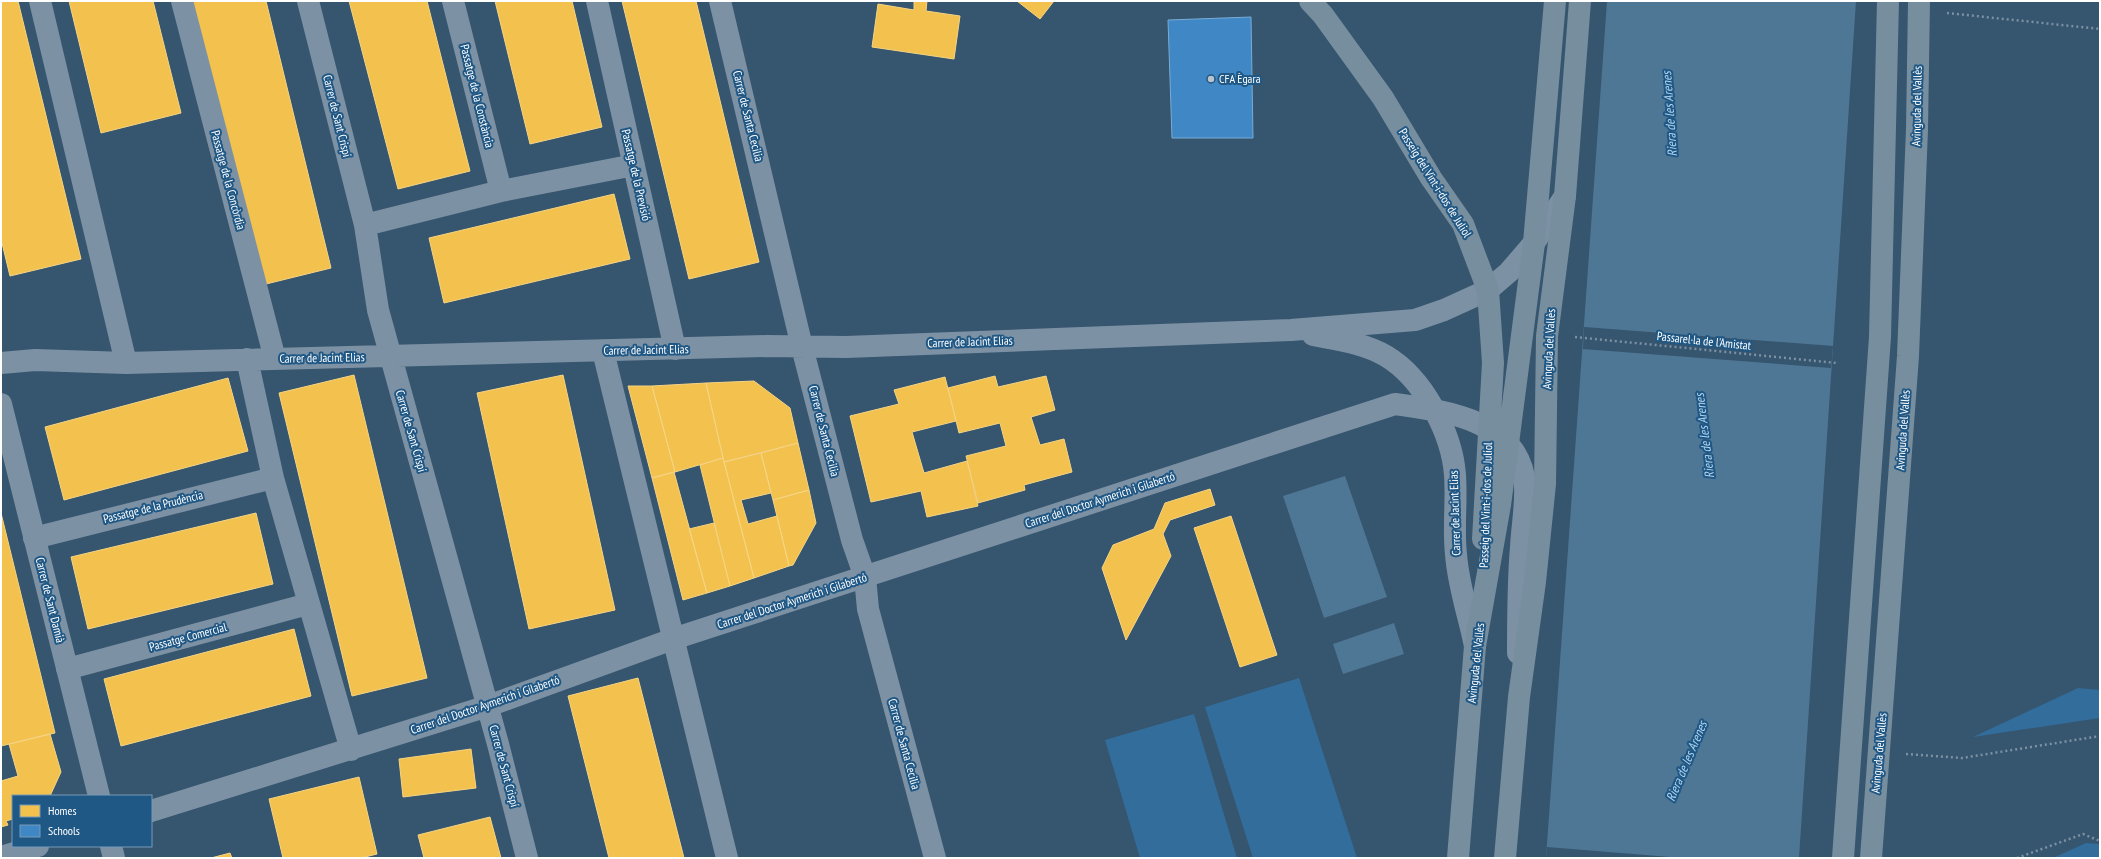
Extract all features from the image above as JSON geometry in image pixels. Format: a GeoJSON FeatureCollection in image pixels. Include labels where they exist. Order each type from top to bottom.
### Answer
{"type":"FeatureCollection","features":[{"type":"Feature","properties":{"kind":"main road","name":"Passeig del Vint-i-dos de Juliol"},"geometry":{"type":"LineString","coordinates":[[1310,1],[1323,15],[1383,98],[1431,178],[1463,224],[1488,290],[1493,363],[1484,505],[1482,607]]}},
{"type":"Feature","properties":{"kind":"main road","name":"Avinguda del Vallès"},"geometry":{"type":"LineString","coordinates":[[1458,858],[1475,646],[1500,505],[1534,243],[1555,1]]}},
{"type":"Feature","properties":{"kind":"main road","name":"Avinguda del Vallès"},"geometry":{"type":"LineString","coordinates":[[1505,858],[1518,697],[1535,582],[1544,484],[1547,336],[1565,196],[1580,1]]}},
{"type":"Feature","properties":{"kind":"main road"},"geometry":{"type":"LineString","coordinates":[[1843,858],[1880,337],[1888,1]]}},
{"type":"Feature","properties":{"kind":"main road","name":"Avinguda del Vallès"},"geometry":{"type":"LineString","coordinates":[[1870,858],[1908,356],[1917,137],[1919,1]]}},
{"type":"Feature","properties":{"kind":"street"},"geometry":{"type":"LineString","coordinates":[[40,1],[126,363]]}},
{"type":"Feature","properties":{"kind":"street","name":"Passatge de la Concòrdia"},"geometry":{"type":"LineString","coordinates":[[182,1],[275,359]]}},
{"type":"Feature","properties":{"kind":"street","name":"Carrer de Sant Crispí"},"geometry":{"type":"LineString","coordinates":[[308,1],[365,225],[378,310],[488,706],[527,858]]}},
{"type":"Feature","properties":{"kind":"street","name":"Passatge de la Constància"},"geometry":{"type":"LineString","coordinates":[[453,1],[501,191]]}},
{"type":"Feature","properties":{"kind":"street","name":"Passatge de la Previsió"},"geometry":{"type":"LineString","coordinates":[[597,1],[675,349]]}},
{"type":"Feature","properties":{"kind":"street","name":"Carrer de Santa Cecilia"},"geometry":{"type":"LineString","coordinates":[[720,1],[802,347],[852,540],[865,577],[868,609],[935,858]]}},
{"type":"Feature","properties":{"kind":"street"},"geometry":{"type":"LineString","coordinates":[[365,225],[501,191],[634,165]]}},
{"type":"Feature","properties":{"kind":"street","name":"Carrer de Jacint Elias"},"geometry":{"type":"LineString","coordinates":[[1,363],[35,360],[126,363],[675,349],[846,347],[1291,330],[1415,320],[1444,310],[1488,290],[1510,272],[1534,243],[1565,196]]}},
{"type":"Feature","properties":{"kind":"street","name":"Carrer de Jacint Elias"},"geometry":{"type":"LineString","coordinates":[[1291,330],[1359,344],[1386,356],[1404,369],[1434,409],[1446,433],[1455,474],[1456,557],[1475,646]]}},
{"type":"Feature","properties":{"kind":"street"},"geometry":{"type":"LineString","coordinates":[[603,351],[727,858]]}},
{"type":"Feature","properties":{"kind":"street"},"geometry":{"type":"LineString","coordinates":[[247,359],[273,478],[351,750]]}},
{"type":"Feature","properties":{"kind":"street","name":"Carrer de Sant Damià"},"geometry":{"type":"LineString","coordinates":[[1,404],[99,795]]}},
{"type":"Feature","properties":{"kind":"street","name":"Carrer del Doctor Aymerich i Gilabertó"},"geometry":{"type":"LineString","coordinates":[[152,811],[351,750],[488,706],[673,639],[1394,404],[1434,409]]}},
{"type":"Feature","properties":{"kind":"street","name":"Avinguda del Vallès"},"geometry":{"type":"LineString","coordinates":[[1434,409],[1463,416],[1489,428],[1508,445],[1521,464],[1525,486],[1518,582],[1518,697]]}},
{"type":"Feature","properties":{"kind":"street","name":"Passatge de la Prudència"},"geometry":{"type":"LineString","coordinates":[[34,538],[273,478]]}},
{"type":"Feature","properties":{"kind":"street","name":"Passatge Comercial"},"geometry":{"type":"LineString","coordinates":[[67,669],[308,604]]}},
{"type":"Feature","properties":{"kind":"street"},"geometry":{"type":"LineString","coordinates":[[1,857],[35,847]]}},
{"type":"Feature","properties":{"kind":"street"},"geometry":{"type":"LineString","coordinates":[[111,847],[114,858]]}},
{"type":"Feature","properties":{"kind":"path"},"geometry":{"type":"LineString","coordinates":[[1943,12],[2100,29]]}},
{"type":"Feature","properties":{"kind":"path","name":"Passarel·la de l'Amistat"},"geometry":{"type":"LineString","coordinates":[[1570,336],[1837,363]]}},
{"type":"Feature","properties":{"kind":"path"},"geometry":{"type":"LineString","coordinates":[[1903,754],[1962,758],[2100,736]]}},
{"type":"Feature","properties":{"kind":"path"},"geometry":{"type":"LineString","coordinates":[[2017,858],[2083,834],[2100,841]]}},
{"type":"Feature","properties":{"kind":"shaded area"},"geometry":{"type":"Polygon","coordinates":[[[1299,678],[1357,858],[1253,858],[1205,707],[1299,678]]]}},
{"type":"Feature","properties":{"kind":"shaded area"},"geometry":{"type":"Polygon","coordinates":[[[2078,688],[2100,690],[2100,718],[1973,737],[2078,688]]]}},
{"type":"Feature","properties":{"kind":"shaded area"},"geometry":{"type":"Polygon","coordinates":[[[1194,714],[1237,858],[1140,858],[1105,740],[1194,714]]]}},
{"type":"Feature","properties":{"kind":"shaded area"},"geometry":{"type":"Polygon","coordinates":[[[2086,843],[2100,844],[2100,858],[2053,858],[2086,843]]]}},
{"type":"Feature","properties":{"kind":"water","name":"Riera de les Arenes"},"geometry":{"type":"Polygon","coordinates":[[[1607,1],[1856,1],[1799,858],[1546,858],[1607,1]]]}},
{"type":"Feature","properties":{"kind":"water"},"geometry":{"type":"Polygon","coordinates":[[[1345,476],[1387,597],[1324,618],[1283,496],[1345,476]]]}},
{"type":"Feature","properties":{"kind":"water"},"geometry":{"type":"Polygon","coordinates":[[[1394,623],[1404,654],[1343,674],[1333,644],[1394,623]]]}},
{"type":"Feature","properties":{"kind":"pier"},"geometry":{"type":"Polygon","coordinates":[[[1584,327],[1833,346],[1831,368],[1583,349],[1584,327]]]}},
{"type":"Feature","properties":{"kind":"pier"},"geometry":{"type":"Polygon","coordinates":[[[1547,847],[1682,858],[1546,858],[1547,847]]]}},
{"type":"Feature","properties":{"kind":"building: Homes"},"geometry":{"type":"Polygon","coordinates":[[[1,1],[18,1],[81,259],[10,276],[1,239],[1,1]]]}},
{"type":"Feature","properties":{"kind":"building: Homes"},"geometry":{"type":"Polygon","coordinates":[[[69,1],[153,1],[181,113],[101,133],[69,1]]]}},
{"type":"Feature","properties":{"kind":"building: Homes"},"geometry":{"type":"Polygon","coordinates":[[[192,1],[266,1],[331,268],[262,285],[192,1]]]}},
{"type":"Feature","properties":{"kind":"building: Homes"},"geometry":{"type":"Polygon","coordinates":[[[349,1],[427,1],[470,171],[398,189],[349,1]]]}},
{"type":"Feature","properties":{"kind":"building: Homes"},"geometry":{"type":"Polygon","coordinates":[[[495,1],[572,1],[602,127],[530,144],[495,1]]]}},
{"type":"Feature","properties":{"kind":"building: Homes"},"geometry":{"type":"Polygon","coordinates":[[[622,1],[696,1],[759,262],[689,279],[622,1]]]}},
{"type":"Feature","properties":{"kind":"building: Homes"},"geometry":{"type":"Polygon","coordinates":[[[914,1],[927,1],[926,11],[960,16],[954,59],[872,47],[878,4],[914,10],[914,1]]]}},
{"type":"Feature","properties":{"kind":"building: Homes"},"geometry":{"type":"Polygon","coordinates":[[[1017,1],[1054,1],[1040,19],[1017,1]]]}},
{"type":"Feature","properties":{"kind":"building: Homes"},"geometry":{"type":"Polygon","coordinates":[[[614,194],[630,259],[444,303],[429,238],[614,194]]]}},
{"type":"Feature","properties":{"kind":"building: Homes"},"geometry":{"type":"Polygon","coordinates":[[[354,375],[427,678],[352,696],[279,393],[354,375]]]}},
{"type":"Feature","properties":{"kind":"building: Homes"},"geometry":{"type":"Polygon","coordinates":[[[563,375],[615,610],[529,629],[477,393],[563,375]]]}},
{"type":"Feature","properties":{"kind":"building: Homes"},"geometry":{"type":"Polygon","coordinates":[[[995,376],[998,387],[1046,376],[1055,410],[1031,417],[1040,445],[1064,439],[1072,472],[1024,485],[1025,490],[978,503],[966,456],[1006,446],[1000,423],[959,433],[948,388],[995,376]]]}},
{"type":"Feature","properties":{"kind":"building: Homes"},"geometry":{"type":"Polygon","coordinates":[[[945,377],[956,421],[912,432],[924,473],[967,461],[978,506],[927,517],[921,491],[871,502],[850,416],[899,404],[894,390],[945,377]]]}},
{"type":"Feature","properties":{"kind":"building: Homes"},"geometry":{"type":"Polygon","coordinates":[[[228,378],[248,451],[64,500],[45,427],[228,378]]]}},
{"type":"Feature","properties":{"kind":"building: Homes"},"geometry":{"type":"Polygon","coordinates":[[[754,381],[790,408],[798,443],[724,462],[706,383],[754,381]]]}},
{"type":"Feature","properties":{"kind":"building: Homes"},"geometry":{"type":"Polygon","coordinates":[[[706,383],[723,458],[675,472],[652,386],[706,383]]]}},
{"type":"Feature","properties":{"kind":"building: Homes"},"geometry":{"type":"Polygon","coordinates":[[[628,386],[652,386],[675,472],[652,478],[628,386]]]}},
{"type":"Feature","properties":{"kind":"building: Homes"},"geometry":{"type":"Polygon","coordinates":[[[798,443],[809,490],[773,500],[761,453],[798,443]]]}},
{"type":"Feature","properties":{"kind":"building: Homes"},"geometry":{"type":"Polygon","coordinates":[[[761,453],[771,493],[741,500],[748,524],[777,516],[789,566],[754,578],[724,462],[761,453]]]}},
{"type":"Feature","properties":{"kind":"building: Homes"},"geometry":{"type":"Polygon","coordinates":[[[723,458],[754,578],[730,586],[700,465],[723,458]]]}},
{"type":"Feature","properties":{"kind":"building: Homes"},"geometry":{"type":"Polygon","coordinates":[[[674,472],[707,593],[683,600],[652,478],[674,472]]]}},
{"type":"Feature","properties":{"kind":"building: Homes"},"geometry":{"type":"Polygon","coordinates":[[[1210,489],[1215,505],[1170,520],[1163,534],[1171,556],[1126,640],[1102,568],[1113,545],[1154,529],[1165,503],[1210,489]]]}},
{"type":"Feature","properties":{"kind":"building: Homes"},"geometry":{"type":"Polygon","coordinates":[[[809,490],[816,523],[793,565],[789,566],[773,500],[809,490]]]}},
{"type":"Feature","properties":{"kind":"building: Homes"},"geometry":{"type":"Polygon","coordinates":[[[1,513],[55,733],[1,746],[1,513]]]}},
{"type":"Feature","properties":{"kind":"building: Homes"},"geometry":{"type":"Polygon","coordinates":[[[256,513],[273,584],[88,629],[71,557],[256,513]]]}},
{"type":"Feature","properties":{"kind":"building: Homes"},"geometry":{"type":"Polygon","coordinates":[[[1231,516],[1277,655],[1240,667],[1194,528],[1231,516]]]}},
{"type":"Feature","properties":{"kind":"building: Homes"},"geometry":{"type":"Polygon","coordinates":[[[714,523],[730,586],[707,593],[689,529],[714,523]]]}},
{"type":"Feature","properties":{"kind":"building: Homes"},"geometry":{"type":"Polygon","coordinates":[[[294,629],[311,696],[121,746],[104,679],[294,629]]]}},
{"type":"Feature","properties":{"kind":"building: Homes"},"geometry":{"type":"Polygon","coordinates":[[[638,678],[684,858],[609,858],[568,696],[638,678]]]}},
{"type":"Feature","properties":{"kind":"building: Homes"},"geometry":{"type":"Polygon","coordinates":[[[50,734],[61,772],[50,795],[12,795],[12,819],[6,821],[8,825],[1,827],[1,781],[18,776],[9,744],[50,734]]]}},
{"type":"Feature","properties":{"kind":"building: Homes"},"geometry":{"type":"Polygon","coordinates":[[[471,749],[476,788],[403,797],[399,759],[471,749]]]}},
{"type":"Feature","properties":{"kind":"building: Homes"},"geometry":{"type":"Polygon","coordinates":[[[359,777],[377,854],[361,858],[283,858],[269,799],[359,777]]]}},
{"type":"Feature","properties":{"kind":"building: Homes"},"geometry":{"type":"Polygon","coordinates":[[[490,817],[501,858],[424,858],[418,835],[490,817]]]}},
{"type":"Feature","properties":{"kind":"building: Homes"},"geometry":{"type":"Polygon","coordinates":[[[230,853],[232,858],[211,858],[230,853]]]}},
{"type":"Feature","properties":{"kind":"building: Schools","name":"CFA Ègara"},"geometry":{"type":"Polygon","coordinates":[[[1251,17],[1253,138],[1172,138],[1168,20],[1251,17]]]}},
{"type":"Feature","properties":{"kind":"place","name":"CFA Ègara"},"geometry":{"type":"Point","coordinates":[1211,79]}}]}
